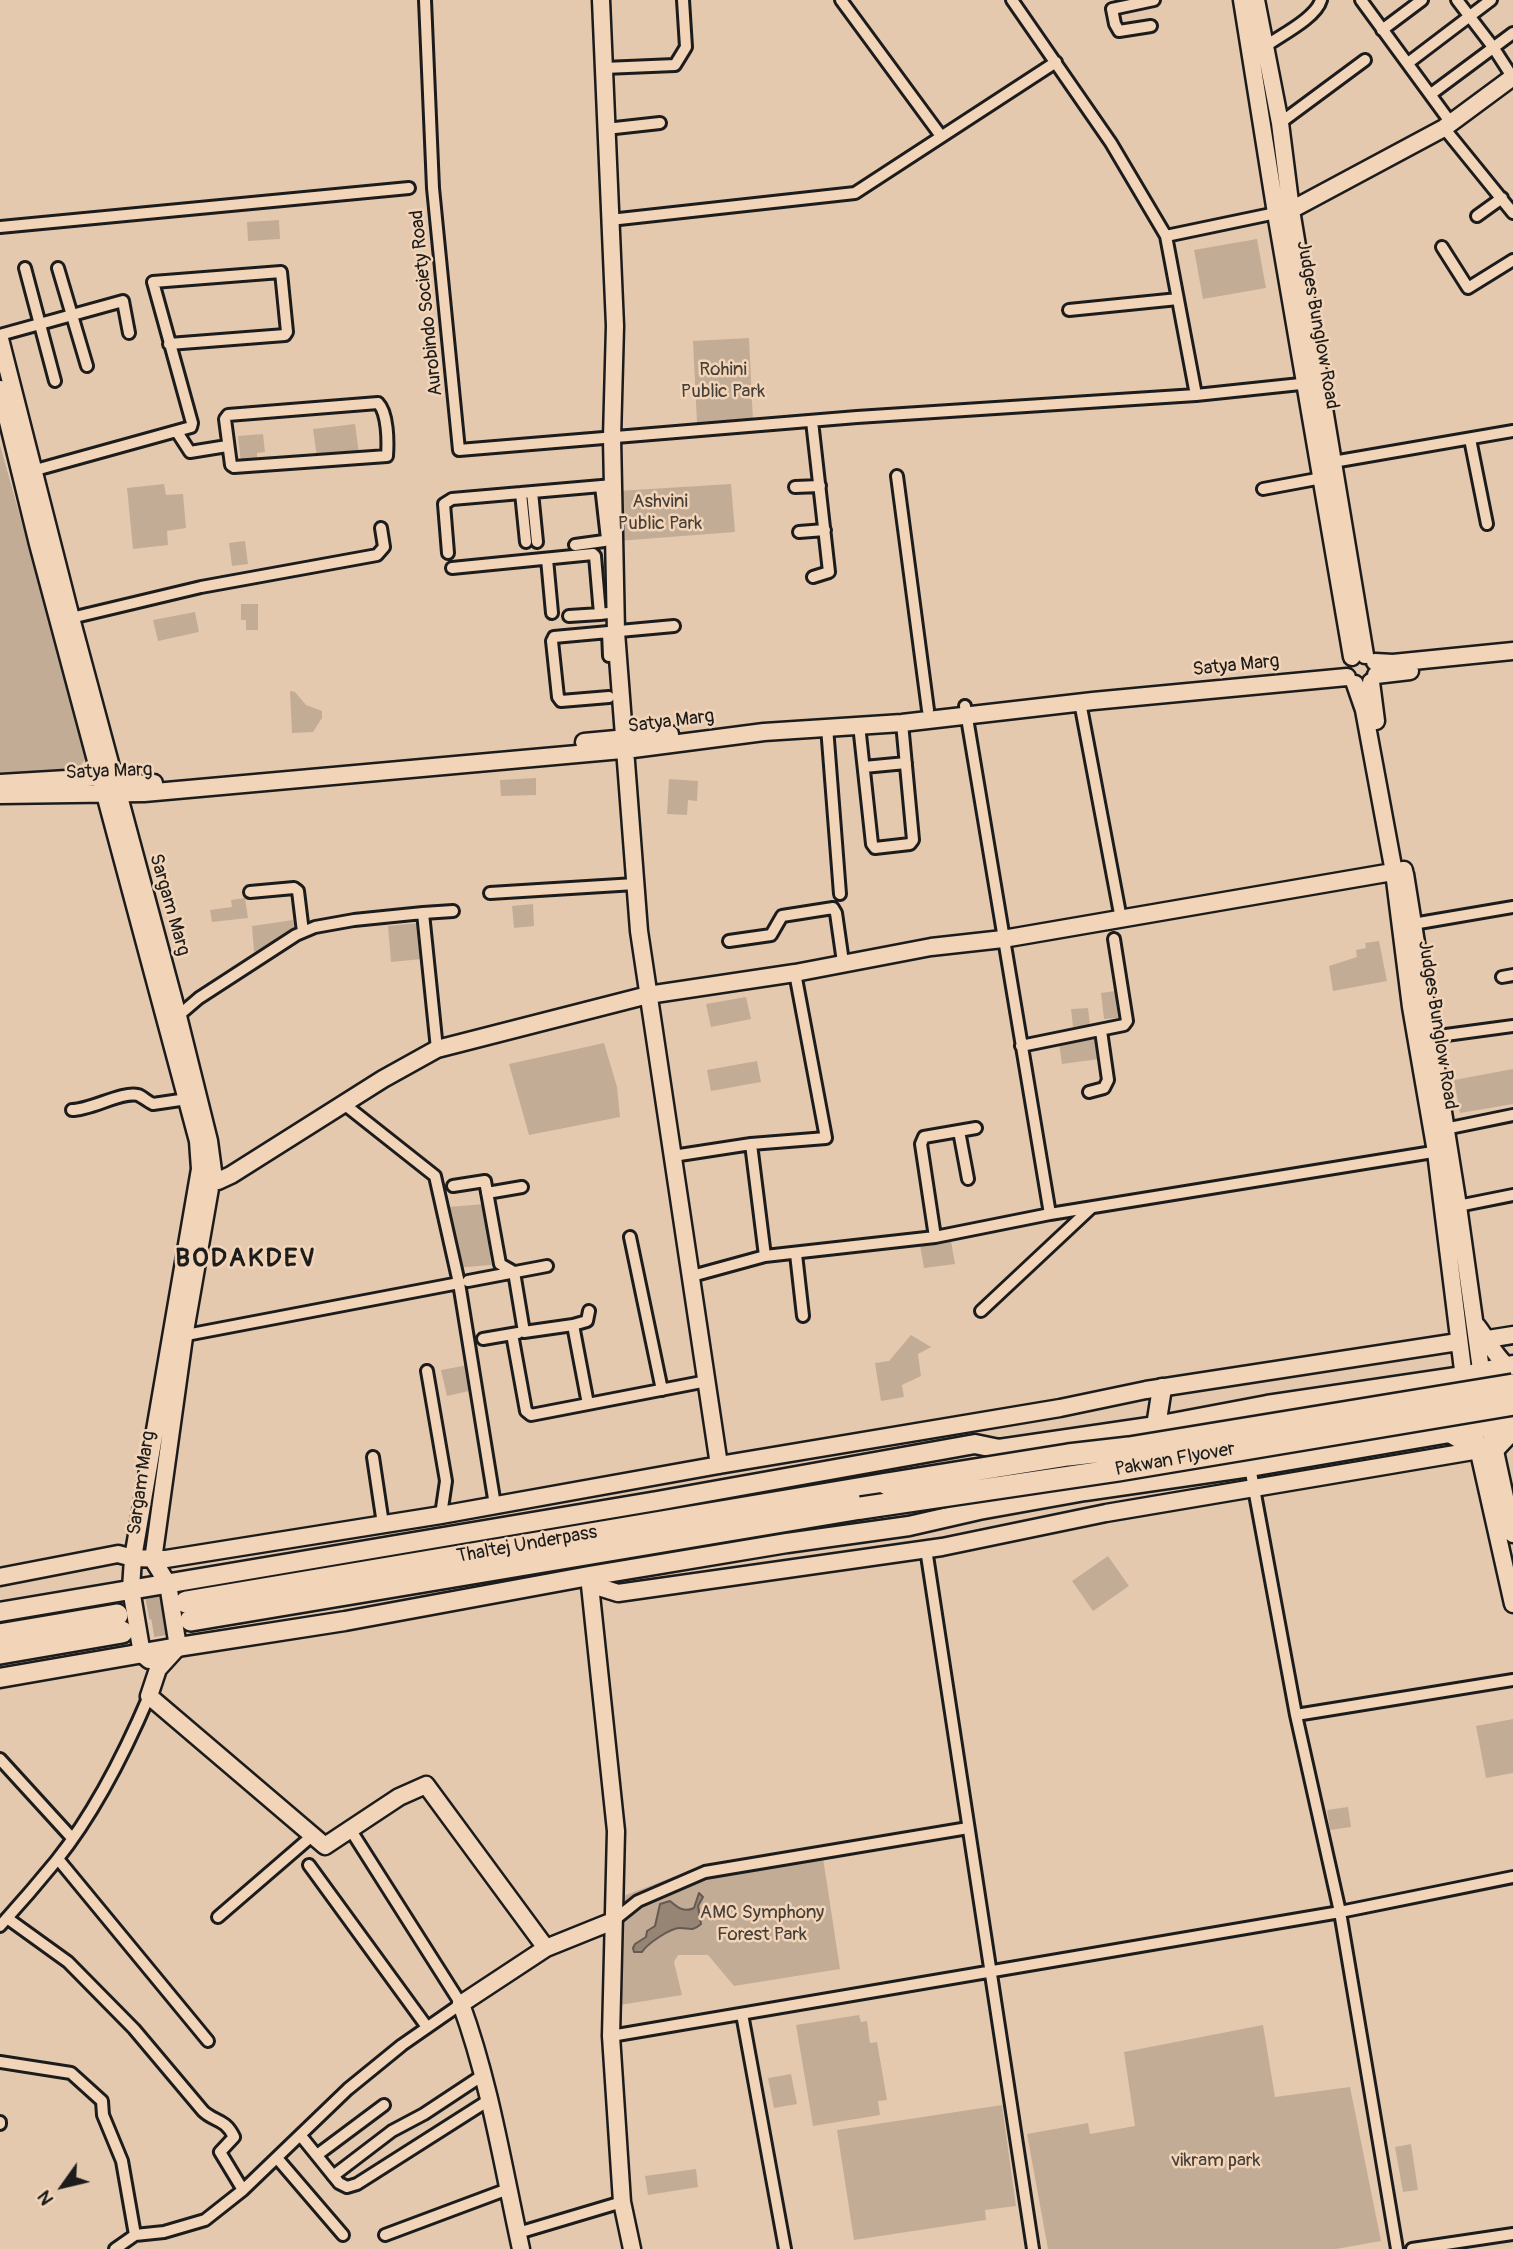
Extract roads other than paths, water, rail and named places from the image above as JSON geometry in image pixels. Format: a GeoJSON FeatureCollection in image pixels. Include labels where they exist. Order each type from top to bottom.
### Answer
{"type":"FeatureCollection","features":[{"type":"Feature","properties":{"kind":"highway","name":"Pakwan Flyover"},"geometry":{"type":"LineString","coordinates":[[877,1486],[1068,1455],[1129,1448],[1511,1372]]}},
{"type":"Feature","properties":{"kind":"highway","name":"Pakwan Flyover"},"geometry":{"type":"LineString","coordinates":[[835,1513],[1118,1470],[1513,1404]]}},
{"type":"Feature","properties":{"kind":"highway","name":"Thaltej Underpass"},"geometry":{"type":"LineString","coordinates":[[835,1513],[188,1611],[877,1486]]}},
{"type":"Feature","properties":{"kind":"highway"},"geometry":{"type":"LineString","coordinates":[[0,1635],[120,1623],[0,1653]]}},
{"type":"Feature","properties":{"kind":"main road"},"geometry":{"type":"LineString","coordinates":[[877,1486],[880,1474],[904,1467],[977,1456],[999,1448],[1156,1426],[1267,1405],[1481,1372],[1511,1372]]}},
{"type":"Feature","properties":{"kind":"main road"},"geometry":{"type":"LineString","coordinates":[[1395,1385],[1408,1440]]}},
{"type":"Feature","properties":{"kind":"main road"},"geometry":{"type":"LineString","coordinates":[[1156,1426],[1162,1388]]}},
{"type":"Feature","properties":{"kind":"main road"},"geometry":{"type":"LineString","coordinates":[[0,1678],[589,1576],[909,1526],[1086,1491],[1250,1467],[1513,1422]]}},
{"type":"Feature","properties":{"kind":"main road"},"geometry":{"type":"LineString","coordinates":[[1448,1432],[1487,1450],[1513,1430]]}},
{"type":"Feature","properties":{"kind":"main road"},"geometry":{"type":"LineString","coordinates":[[0,1612],[657,1501],[975,1444],[999,1448]]}},
{"type":"Feature","properties":{"kind":"main road"},"geometry":{"type":"LineString","coordinates":[[835,1513],[861,1522],[931,1512],[972,1512]]}},
{"type":"Feature","properties":{"kind":"street","name":"Aurobindo Society Road"},"geometry":{"type":"LineString","coordinates":[[425,0],[433,188],[459,450],[611,438]]}},
{"type":"Feature","properties":{"kind":"street"},"geometry":{"type":"LineString","coordinates":[[601,0],[615,326],[607,485],[615,558],[608,613]]}},
{"type":"Feature","properties":{"kind":"street"},"geometry":{"type":"LineString","coordinates":[[604,68],[675,65],[686,47],[683,0]]}},
{"type":"Feature","properties":{"kind":"street"},"geometry":{"type":"LineString","coordinates":[[841,0],[941,136]]}},
{"type":"Feature","properties":{"kind":"street"},"geometry":{"type":"LineString","coordinates":[[1012,0],[1111,143],[1166,236],[1196,395]]}},
{"type":"Feature","properties":{"kind":"street"},"geometry":{"type":"LineString","coordinates":[[1152,26],[1119,31],[1112,9],[1154,0]]}},
{"type":"Feature","properties":{"kind":"street","name":"Judges Bunglow Road"},"geometry":{"type":"LineString","coordinates":[[1242,0],[1284,212],[1313,383],[1322,478],[1361,670],[1373,707],[1399,871],[1411,1007],[1458,1206],[1481,1372],[1481,1427]]}},
{"type":"Feature","properties":{"kind":"street","name":"Judges Bunglow Road"},"geometry":{"type":"LineString","coordinates":[[1256,0],[1280,123],[1284,212]]}},
{"type":"Feature","properties":{"kind":"street"},"geometry":{"type":"LineString","coordinates":[[1266,46],[1309,16],[1323,0]]}},
{"type":"Feature","properties":{"kind":"street"},"geometry":{"type":"LineString","coordinates":[[1361,0],[1431,94],[1447,126],[1513,213]]}},
{"type":"Feature","properties":{"kind":"street"},"geometry":{"type":"LineString","coordinates":[[1382,30],[1422,0]]}},
{"type":"Feature","properties":{"kind":"street"},"geometry":{"type":"LineString","coordinates":[[1166,236],[1284,212],[1447,126],[1513,77],[1457,0]]}},
{"type":"Feature","properties":{"kind":"street"},"geometry":{"type":"LineString","coordinates":[[1408,62],[1491,0]]}},
{"type":"Feature","properties":{"kind":"street"},"geometry":{"type":"LineString","coordinates":[[1431,94],[1513,33]]}},
{"type":"Feature","properties":{"kind":"street"},"geometry":{"type":"LineString","coordinates":[[1280,123],[1365,60]]}},
{"type":"Feature","properties":{"kind":"street"},"geometry":{"type":"LineString","coordinates":[[610,220],[855,193],[1056,62]]}},
{"type":"Feature","properties":{"kind":"street"},"geometry":{"type":"LineString","coordinates":[[606,129],[660,123]]}},
{"type":"Feature","properties":{"kind":"street"},"geometry":{"type":"LineString","coordinates":[[0,227],[409,188]]}},
{"type":"Feature","properties":{"kind":"street"},"geometry":{"type":"LineString","coordinates":[[1478,216],[1502,198]]}},
{"type":"Feature","properties":{"kind":"street"},"geometry":{"type":"LineString","coordinates":[[1442,247],[1468,288],[1513,260]]}},
{"type":"Feature","properties":{"kind":"street"},"geometry":{"type":"LineString","coordinates":[[25,268],[55,381]]}},
{"type":"Feature","properties":{"kind":"street"},"geometry":{"type":"LineString","coordinates":[[58,268],[87,366]]}},
{"type":"Feature","properties":{"kind":"street"},"geometry":{"type":"LineString","coordinates":[[32,471],[191,427],[192,423],[169,344],[153,281],[281,272],[287,332],[285,335],[169,344]]}},
{"type":"Feature","properties":{"kind":"street"},"geometry":{"type":"LineString","coordinates":[[1069,310],[1178,299]]}},
{"type":"Feature","properties":{"kind":"street"},"geometry":{"type":"LineString","coordinates":[[0,337],[123,301],[130,333]]}},
{"type":"Feature","properties":{"kind":"street","name":"Sargam Marg"},"geometry":{"type":"LineString","coordinates":[[0,337],[71,618],[108,786],[178,1016],[209,1141],[213,1171],[204,1182]]}},
{"type":"Feature","properties":{"kind":"street"},"geometry":{"type":"LineString","coordinates":[[611,438],[812,421],[1196,395],[1313,383]]}},
{"type":"Feature","properties":{"kind":"street","name":"Judges Bunglow Road"},"geometry":{"type":"LineString","coordinates":[[1313,383],[1333,462],[1361,670]]}},
{"type":"Feature","properties":{"kind":"street","name":"Sargam Marg"},"geometry":{"type":"LineString","coordinates":[[0,389],[108,786],[198,1141],[204,1182],[178,1336],[133,1558],[131,1589],[142,1654]]}},
{"type":"Feature","properties":{"kind":"street"},"geometry":{"type":"LineString","coordinates":[[377,403],[382,407],[388,454],[311,463],[234,467],[231,465],[227,446],[225,419],[228,415],[377,403]]}},
{"type":"Feature","properties":{"kind":"street"},"geometry":{"type":"LineString","coordinates":[[812,421],[829,572],[813,578]]}},
{"type":"Feature","properties":{"kind":"street"},"geometry":{"type":"LineString","coordinates":[[177,432],[190,452],[227,446]]}},
{"type":"Feature","properties":{"kind":"street"},"geometry":{"type":"LineString","coordinates":[[1333,462],[1513,432]]}},
{"type":"Feature","properties":{"kind":"street"},"geometry":{"type":"LineString","coordinates":[[1470,439],[1487,524]]}},
{"type":"Feature","properties":{"kind":"street"},"geometry":{"type":"LineString","coordinates":[[897,476],[928,710]]}},
{"type":"Feature","properties":{"kind":"street"},"geometry":{"type":"LineString","coordinates":[[1263,489],[1322,478]]}},
{"type":"Feature","properties":{"kind":"street"},"geometry":{"type":"LineString","coordinates":[[448,553],[444,504],[452,499],[607,485]]}},
{"type":"Feature","properties":{"kind":"street"},"geometry":{"type":"LineString","coordinates":[[795,487],[820,486]]}},
{"type":"Feature","properties":{"kind":"street"},"geometry":{"type":"LineString","coordinates":[[527,492],[531,542]]}},
{"type":"Feature","properties":{"kind":"street"},"geometry":{"type":"LineString","coordinates":[[575,545],[604,541],[610,526]]}},
{"type":"Feature","properties":{"kind":"street"},"geometry":{"type":"LineString","coordinates":[[71,618],[201,587],[377,555],[384,547],[381,527]]}},
{"type":"Feature","properties":{"kind":"street"},"geometry":{"type":"LineString","coordinates":[[799,532],[825,530]]}},
{"type":"Feature","properties":{"kind":"street"},"geometry":{"type":"LineString","coordinates":[[452,568],[593,554],[595,560],[612,632],[648,995],[719,1465]]}},
{"type":"Feature","properties":{"kind":"street"},"geometry":{"type":"LineString","coordinates":[[595,560],[615,558]]}},
{"type":"Feature","properties":{"kind":"street"},"geometry":{"type":"LineString","coordinates":[[547,559],[552,613]]}},
{"type":"Feature","properties":{"kind":"street"},"geometry":{"type":"LineString","coordinates":[[569,616],[608,613]]}},
{"type":"Feature","properties":{"kind":"street"},"geometry":{"type":"LineString","coordinates":[[609,697],[561,701],[558,697],[552,641],[554,637],[674,626]]}},
{"type":"Feature","properties":{"kind":"street"},"geometry":{"type":"LineString","coordinates":[[610,656],[612,632]]}},
{"type":"Feature","properties":{"kind":"street","name":"Satya Marg"},"geometry":{"type":"LineString","coordinates":[[1361,670],[1394,663],[1513,650]]}},
{"type":"Feature","properties":{"kind":"street","name":"Satya Marg"},"geometry":{"type":"LineString","coordinates":[[0,795],[902,723],[965,711],[1178,688],[1361,670],[1513,659]]}},
{"type":"Feature","properties":{"kind":"street","name":"Satya Marg"},"geometry":{"type":"LineString","coordinates":[[624,744],[928,710],[965,711],[1080,702],[1178,688]]}},
{"type":"Feature","properties":{"kind":"street"},"geometry":{"type":"LineString","coordinates":[[1080,702],[1121,919]]}},
{"type":"Feature","properties":{"kind":"street"},"geometry":{"type":"LineString","coordinates":[[965,711],[1050,1214]]}},
{"type":"Feature","properties":{"kind":"street"},"geometry":{"type":"LineString","coordinates":[[859,725],[872,844],[875,848],[910,844],[913,840],[902,723]]}},
{"type":"Feature","properties":{"kind":"street"},"geometry":{"type":"LineString","coordinates":[[827,727],[840,894]]}},
{"type":"Feature","properties":{"kind":"street"},"geometry":{"type":"LineString","coordinates":[[864,767],[906,763]]}},
{"type":"Feature","properties":{"kind":"street","name":"Satya Marg"},"geometry":{"type":"LineString","coordinates":[[0,783],[108,786]]}},
{"type":"Feature","properties":{"kind":"street"},"geometry":{"type":"LineString","coordinates":[[204,1182],[231,1175],[383,1079],[437,1049],[648,995],[795,973],[931,947],[1003,939],[1399,871]]}},
{"type":"Feature","properties":{"kind":"street","name":"Judges Bunglow Road"},"geometry":{"type":"LineString","coordinates":[[1399,871],[1413,924],[1431,1037],[1439,1130]]}},
{"type":"Feature","properties":{"kind":"street"},"geometry":{"type":"LineString","coordinates":[[490,893],[635,884]]}},
{"type":"Feature","properties":{"kind":"street"},"geometry":{"type":"LineString","coordinates":[[250,892],[294,888],[298,891],[303,932]]}},
{"type":"Feature","properties":{"kind":"street"},"geometry":{"type":"LineString","coordinates":[[1413,924],[1513,907]]}},
{"type":"Feature","properties":{"kind":"street"},"geometry":{"type":"LineString","coordinates":[[729,941],[771,935],[782,916],[833,908],[843,962]]}},
{"type":"Feature","properties":{"kind":"street"},"geometry":{"type":"LineString","coordinates":[[178,1016],[199,998],[315,927],[354,920],[453,911]]}},
{"type":"Feature","properties":{"kind":"street"},"geometry":{"type":"LineString","coordinates":[[423,914],[437,1049]]}},
{"type":"Feature","properties":{"kind":"street"},"geometry":{"type":"LineString","coordinates":[[1021,1046],[1120,1027],[1127,1021],[1114,939]]}},
{"type":"Feature","properties":{"kind":"street"},"geometry":{"type":"LineString","coordinates":[[673,1156],[751,1144],[826,1138],[795,973]]}},
{"type":"Feature","properties":{"kind":"street"},"geometry":{"type":"LineString","coordinates":[[1431,1037],[1513,1026]]}},
{"type":"Feature","properties":{"kind":"street"},"geometry":{"type":"LineString","coordinates":[[1089,1092],[1104,1088],[1108,1080],[1101,1031]]}},
{"type":"Feature","properties":{"kind":"street"},"geometry":{"type":"LineString","coordinates":[[72,1110],[87,1110],[129,1095],[139,1095],[153,1104],[187,1099]]}},
{"type":"Feature","properties":{"kind":"street"},"geometry":{"type":"LineString","coordinates":[[344,1104],[435,1176],[463,1282],[495,1505]]}},
{"type":"Feature","properties":{"kind":"street"},"geometry":{"type":"LineString","coordinates":[[1439,1130],[1513,1115]]}},
{"type":"Feature","properties":{"kind":"street"},"geometry":{"type":"LineString","coordinates":[[936,1237],[921,1144],[924,1137],[976,1128]]}},
{"type":"Feature","properties":{"kind":"street"},"geometry":{"type":"LineString","coordinates":[[959,1131],[968,1179]]}},
{"type":"Feature","properties":{"kind":"street"},"geometry":{"type":"LineString","coordinates":[[751,1144],[765,1256]]}},
{"type":"Feature","properties":{"kind":"street"},"geometry":{"type":"LineString","coordinates":[[692,1276],[765,1256],[936,1237],[1050,1214],[1443,1151]]}},
{"type":"Feature","properties":{"kind":"street","name":"Judges Bunglow Road"},"geometry":{"type":"LineString","coordinates":[[1443,1151],[1458,1342],[1463,1376],[1481,1427]]}},
{"type":"Feature","properties":{"kind":"street"},"geometry":{"type":"LineString","coordinates":[[453,1186],[485,1181],[500,1264],[514,1272]]}},
{"type":"Feature","properties":{"kind":"street"},"geometry":{"type":"LineString","coordinates":[[487,1193],[522,1187]]}},
{"type":"Feature","properties":{"kind":"street"},"geometry":{"type":"LineString","coordinates":[[1458,1206],[1513,1195]]}},
{"type":"Feature","properties":{"kind":"street"},"geometry":{"type":"LineString","coordinates":[[981,1311],[1091,1208]]}},
{"type":"Feature","properties":{"kind":"street"},"geometry":{"type":"LineString","coordinates":[[630,1237],[662,1390]]}},
{"type":"Feature","properties":{"kind":"street"},"geometry":{"type":"LineString","coordinates":[[796,1254],[803,1316]]}},
{"type":"Feature","properties":{"kind":"street"},"geometry":{"type":"LineString","coordinates":[[178,1336],[547,1266]]}},
{"type":"Feature","properties":{"kind":"street"},"geometry":{"type":"LineString","coordinates":[[514,1272],[524,1332]]}},
{"type":"Feature","properties":{"kind":"street"},"geometry":{"type":"LineString","coordinates":[[483,1339],[573,1325],[587,1321],[589,1311]]}},
{"type":"Feature","properties":{"kind":"street"},"geometry":{"type":"LineString","coordinates":[[1475,1324],[1511,1372]]}},
{"type":"Feature","properties":{"kind":"street"},"geometry":{"type":"LineString","coordinates":[[573,1325],[588,1404]]}},
{"type":"Feature","properties":{"kind":"street"},"geometry":{"type":"LineString","coordinates":[[512,1334],[526,1410],[531,1415],[708,1381]]}},
{"type":"Feature","properties":{"kind":"street"},"geometry":{"type":"LineString","coordinates":[[1488,1339],[1513,1335]]}},
{"type":"Feature","properties":{"kind":"street","name":"Sargam Marg"},"geometry":{"type":"LineString","coordinates":[[178,1336],[152,1560],[168,1584],[178,1647]]}},
{"type":"Feature","properties":{"kind":"street"},"geometry":{"type":"LineString","coordinates":[[0,1577],[118,1554],[152,1560],[441,1515],[1060,1408],[1146,1390],[1458,1342]]}},
{"type":"Feature","properties":{"kind":"street"},"geometry":{"type":"LineString","coordinates":[[427,1371],[446,1481],[441,1515]]}},
{"type":"Feature","properties":{"kind":"street"},"geometry":{"type":"LineString","coordinates":[[1481,1427],[1513,1534]]}},
{"type":"Feature","properties":{"kind":"street"},"geometry":{"type":"LineString","coordinates":[[589,1576],[602,1588],[618,1593],[926,1549],[1106,1513],[1513,1445]]}},
{"type":"Feature","properties":{"kind":"street"},"geometry":{"type":"LineString","coordinates":[[1487,1450],[1513,1604]]}},
{"type":"Feature","properties":{"kind":"street"},"geometry":{"type":"LineString","coordinates":[[373,1457],[383,1524]]}},
{"type":"Feature","properties":{"kind":"street"},"geometry":{"type":"LineString","coordinates":[[1250,1467],[1296,1715],[1340,1912],[1396,2249]]}},
{"type":"Feature","properties":{"kind":"street"},"geometry":{"type":"LineString","coordinates":[[926,1549],[1033,2249]]}},
{"type":"Feature","properties":{"kind":"street"},"geometry":{"type":"LineString","coordinates":[[589,1576],[616,1831],[611,2036],[622,2202],[632,2249]]}},
{"type":"Feature","properties":{"kind":"street"},"geometry":{"type":"LineString","coordinates":[[178,1647],[158,1669],[133,1734],[72,1838],[58,1859],[4,1922],[49,1946],[68,1962],[134,2029],[202,2111],[208,2116],[220,2119],[234,2137],[220,2152],[243,2190]]}},
{"type":"Feature","properties":{"kind":"street"},"geometry":{"type":"LineString","coordinates":[[142,1654],[158,1669]]}},
{"type":"Feature","properties":{"kind":"street"},"geometry":{"type":"LineString","coordinates":[[1296,1715],[1513,1681]]}},
{"type":"Feature","properties":{"kind":"street"},"geometry":{"type":"LineString","coordinates":[[149,1696],[325,1846],[399,1797],[426,1785],[546,1948]]}},
{"type":"Feature","properties":{"kind":"street"},"geometry":{"type":"LineString","coordinates":[[0,1759],[72,1838]]}},
{"type":"Feature","properties":{"kind":"street"},"geometry":{"type":"LineString","coordinates":[[115,2249],[135,2235],[164,2232],[205,2220],[243,2190],[348,2089],[402,2045],[546,1948],[613,1921],[638,1901],[705,1872],[968,1828]]}},
{"type":"Feature","properties":{"kind":"street"},"geometry":{"type":"LineString","coordinates":[[350,1829],[461,2004],[473,2034],[520,2241],[622,2202]]}},
{"type":"Feature","properties":{"kind":"street"},"geometry":{"type":"LineString","coordinates":[[218,1917],[313,1835]]}},
{"type":"Feature","properties":{"kind":"street"},"geometry":{"type":"LineString","coordinates":[[58,1859],[208,2041]]}},
{"type":"Feature","properties":{"kind":"street"},"geometry":{"type":"LineString","coordinates":[[309,1865],[427,2027]]}},
{"type":"Feature","properties":{"kind":"street"},"geometry":{"type":"LineString","coordinates":[[611,2036],[1340,1912],[1513,1877]]}},
{"type":"Feature","properties":{"kind":"street"},"geometry":{"type":"LineString","coordinates":[[742,2014],[785,2249]]}},
{"type":"Feature","properties":{"kind":"street"},"geometry":{"type":"LineString","coordinates":[[0,2062],[71,2073],[102,2101],[103,2115],[122,2161],[135,2235]]}},
{"type":"Feature","properties":{"kind":"street"},"geometry":{"type":"LineString","coordinates":[[333,2176],[392,2131],[424,2114],[483,2075]]}},
{"type":"Feature","properties":{"kind":"street"},"geometry":{"type":"LineString","coordinates":[[301,2136],[339,2183],[348,2187],[357,2184],[489,2100]]}},
{"type":"Feature","properties":{"kind":"street"},"geometry":{"type":"LineString","coordinates":[[317,2155],[384,2105]]}},
{"type":"Feature","properties":{"kind":"street"},"geometry":{"type":"LineString","coordinates":[[277,2158],[343,2235]]}},
{"type":"Feature","properties":{"kind":"street"},"geometry":{"type":"LineString","coordinates":[[385,2235],[508,2189]]}},
{"type":"Feature","properties":{"kind":"street"},"geometry":{"type":"LineString","coordinates":[[1412,2249],[1513,2234]]}},
{"type":"Feature","properties":{"kind":"tunnel"},"geometry":{"type":"LineString","coordinates":[[117,1615],[186,1602]]}},
{"type":"Feature","properties":{"kind":"tunnel"},"geometry":{"type":"LineString","coordinates":[[122,1632],[191,1620]]}},
{"type":"Feature","properties":{"kind":"district","name":"BODAKDEV"},"geometry":{"type":"Point","coordinates":[246,1259]}},
{"type":"Feature","properties":{"kind":"park label","name":"Rohini Public Park"},"geometry":{"type":"Point","coordinates":[723,381]}},
{"type":"Feature","properties":{"kind":"park label","name":"Ashvini Public Park"},"geometry":{"type":"Point","coordinates":[660,513]}},
{"type":"Feature","properties":{"kind":"park label","name":"AMC Symphony Forest Park"},"geometry":{"type":"Point","coordinates":[762,1924]}},
{"type":"Feature","properties":{"kind":"park label","name":"vikram park"},"geometry":{"type":"Point","coordinates":[1216,2161]}}]}
